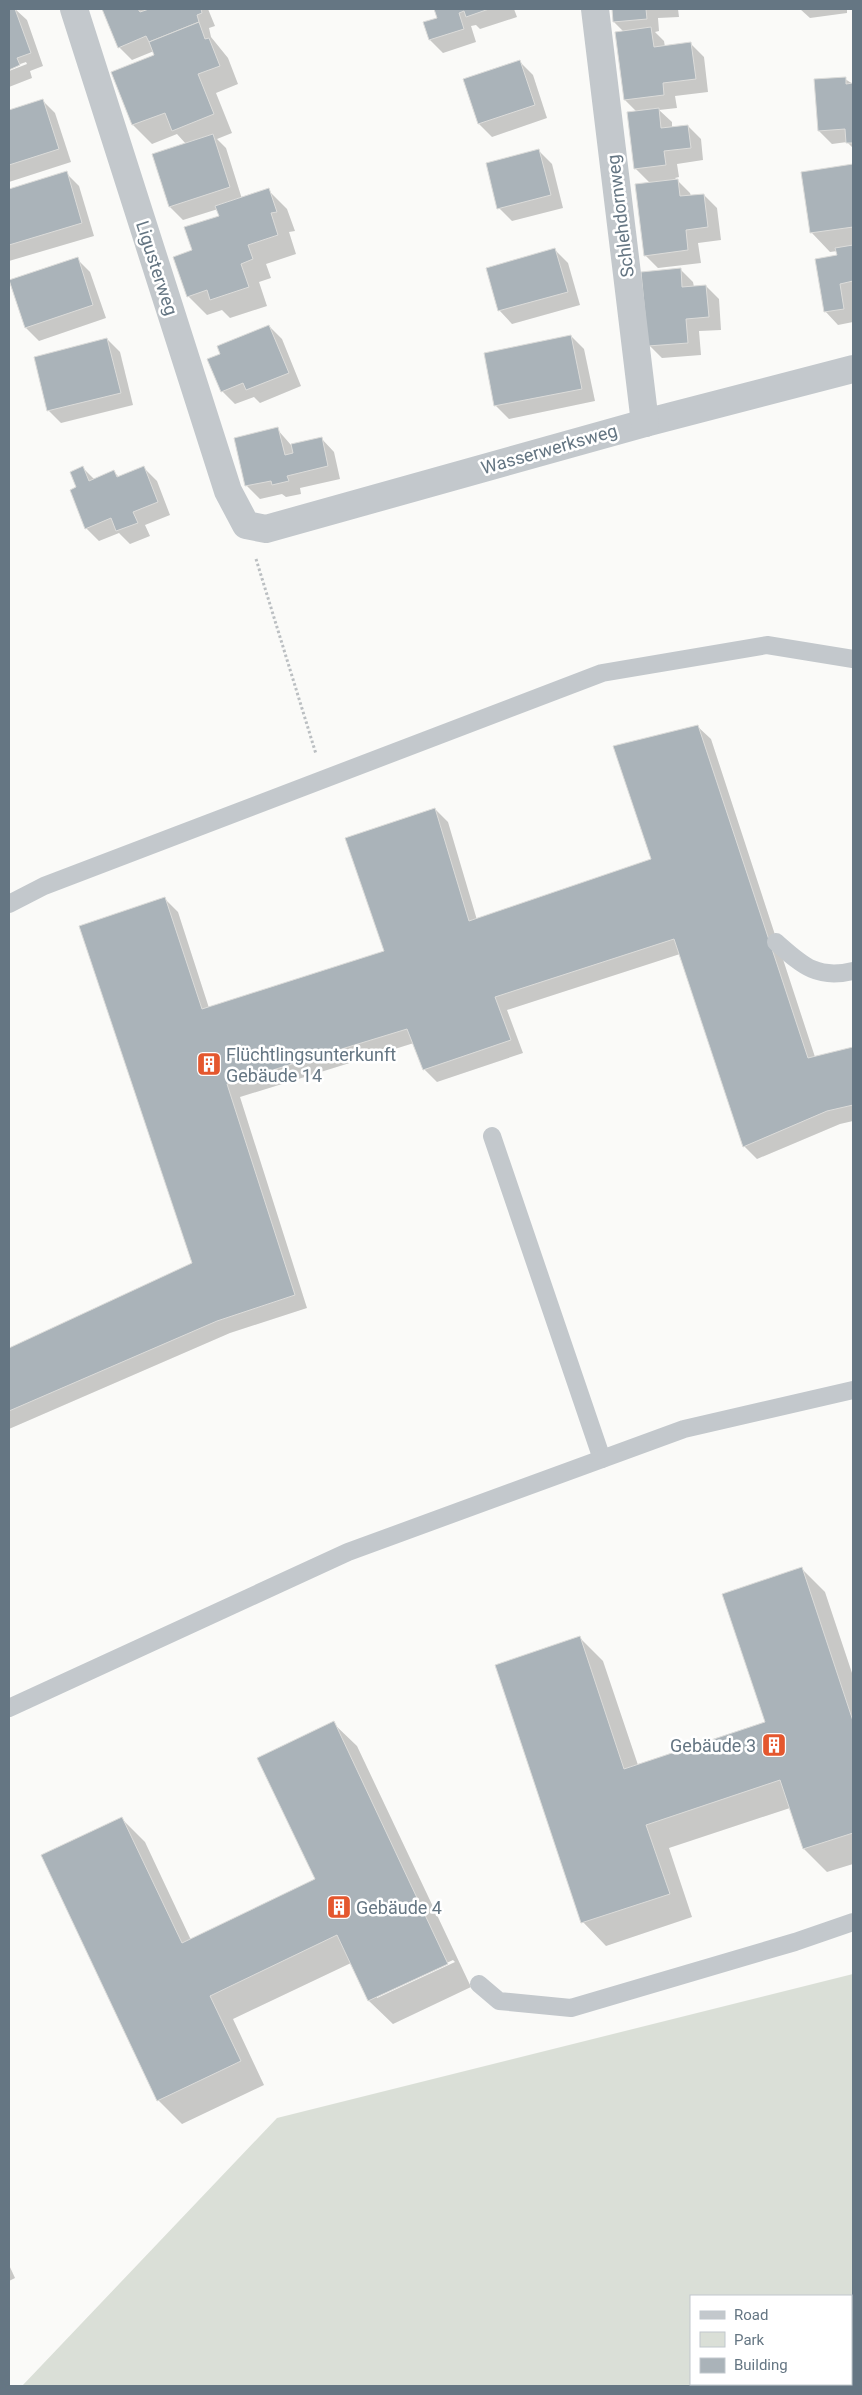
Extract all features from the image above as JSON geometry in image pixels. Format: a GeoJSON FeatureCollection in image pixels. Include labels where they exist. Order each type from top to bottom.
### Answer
{"type":"FeatureCollection","features":[{"type":"Feature","properties":{"kind":"street","name":"Ligusterweg"},"geometry":{"type":"LineString","coordinates":[[74,9],[228,491],[246,525]]}},
{"type":"Feature","properties":{"kind":"street","name":"Schlehdornweg"},"geometry":{"type":"LineString","coordinates":[[595,9],[644,423]]}},
{"type":"Feature","properties":{"kind":"street","name":"Wasserwerksweg"},"geometry":{"type":"LineString","coordinates":[[246,525],[266,529],[644,423],[853,369]]}},
{"type":"Feature","properties":{"kind":"lane"},"geometry":{"type":"LineString","coordinates":[[9,904],[44,886],[602,673],[767,646],[853,659]]}},
{"type":"Feature","properties":{"kind":"lane"},"geometry":{"type":"LineString","coordinates":[[776,942],[808,969],[842,974],[853,972]]}},
{"type":"Feature","properties":{"kind":"lane"},"geometry":{"type":"LineString","coordinates":[[492,1136],[602,1459]]}},
{"type":"Feature","properties":{"kind":"lane"},"geometry":{"type":"LineString","coordinates":[[9,1708],[348,1552],[684,1429],[853,1390]]}},
{"type":"Feature","properties":{"kind":"lane"},"geometry":{"type":"LineString","coordinates":[[479,1984],[499,2001],[571,2008],[795,1942],[853,1922]]}},
{"type":"Feature","properties":{"kind":"path"},"geometry":{"type":"LineString","coordinates":[[246,525],[324,779]]}},
{"type":"Feature","properties":{"kind":"green space"},"geometry":{"type":"Polygon","coordinates":[[[853,1974],[853,2386],[22,2386],[277,2118],[853,1974]]]}},
{"type":"Feature","properties":{"kind":"building"},"geometry":{"type":"Polygon","coordinates":[[[9,9],[15,9],[31,53],[17,58],[20,65],[9,70],[9,9]]]}},
{"type":"Feature","properties":{"kind":"building"},"geometry":{"type":"Polygon","coordinates":[[[102,9],[138,9],[140,12],[149,9],[201,9],[202,13],[197,15],[199,22],[149,42],[146,36],[118,48],[102,9]]]}},
{"type":"Feature","properties":{"kind":"building"},"geometry":{"type":"Polygon","coordinates":[[[434,9],[489,9],[466,17],[464,11],[459,13],[464,29],[429,40],[423,22],[437,18],[434,9]]]}},
{"type":"Feature","properties":{"kind":"building"},"geometry":{"type":"Polygon","coordinates":[[[612,9],[646,9],[647,19],[613,22],[612,9]]]}},
{"type":"Feature","properties":{"kind":"building"},"geometry":{"type":"Polygon","coordinates":[[[199,22],[205,39],[209,38],[220,66],[198,74],[214,114],[172,131],[165,113],[132,125],[111,72],[154,55],[149,42],[199,22]]]}},
{"type":"Feature","properties":{"kind":"building"},"geometry":{"type":"Polygon","coordinates":[[[651,27],[654,47],[691,42],[696,79],[663,83],[664,95],[624,100],[615,32],[651,27]]]}},
{"type":"Feature","properties":{"kind":"building"},"geometry":{"type":"Polygon","coordinates":[[[520,60],[535,105],[478,124],[463,79],[520,60]]]}},
{"type":"Feature","properties":{"kind":"building"},"geometry":{"type":"Polygon","coordinates":[[[846,77],[846,84],[853,83],[853,143],[846,143],[845,129],[818,131],[814,79],[846,77]]]}},
{"type":"Feature","properties":{"kind":"building"},"geometry":{"type":"Polygon","coordinates":[[[43,99],[59,149],[9,165],[9,110],[43,99]]]}},
{"type":"Feature","properties":{"kind":"building"},"geometry":{"type":"Polygon","coordinates":[[[659,108],[661,128],[688,125],[691,148],[664,151],[666,165],[634,169],[627,112],[659,108]]]}},
{"type":"Feature","properties":{"kind":"building"},"geometry":{"type":"Polygon","coordinates":[[[213,134],[230,187],[169,207],[152,154],[213,134]]]}},
{"type":"Feature","properties":{"kind":"building"},"geometry":{"type":"Polygon","coordinates":[[[539,149],[551,195],[497,209],[486,163],[539,149]]]}},
{"type":"Feature","properties":{"kind":"building"},"geometry":{"type":"Polygon","coordinates":[[[853,164],[853,227],[810,233],[801,172],[853,164]]]}},
{"type":"Feature","properties":{"kind":"building"},"geometry":{"type":"Polygon","coordinates":[[[67,171],[82,223],[9,245],[9,189],[67,171]]]}},
{"type":"Feature","properties":{"kind":"building"},"geometry":{"type":"Polygon","coordinates":[[[678,179],[680,196],[704,194],[708,227],[686,230],[688,250],[644,256],[635,184],[678,179]]]}},
{"type":"Feature","properties":{"kind":"building"},"geometry":{"type":"Polygon","coordinates":[[[269,188],[277,212],[271,213],[278,235],[248,245],[253,259],[241,264],[249,287],[210,300],[207,290],[187,297],[173,257],[192,250],[184,227],[219,216],[215,206],[269,188]]]}},
{"type":"Feature","properties":{"kind":"building"},"geometry":{"type":"Polygon","coordinates":[[[853,245],[853,281],[840,284],[844,309],[824,312],[815,259],[837,255],[835,248],[853,245]]]}},
{"type":"Feature","properties":{"kind":"building"},"geometry":{"type":"Polygon","coordinates":[[[555,248],[568,292],[498,311],[486,268],[555,248]]]}},
{"type":"Feature","properties":{"kind":"building"},"geometry":{"type":"Polygon","coordinates":[[[78,257],[93,305],[25,328],[9,280],[78,257]]]}},
{"type":"Feature","properties":{"kind":"building"},"geometry":{"type":"Polygon","coordinates":[[[681,268],[682,287],[706,285],[709,317],[686,319],[688,343],[648,346],[641,272],[681,268]]]}},
{"type":"Feature","properties":{"kind":"building"},"geometry":{"type":"Polygon","coordinates":[[[269,325],[289,373],[246,390],[243,383],[221,392],[207,359],[220,354],[217,346],[269,325]]]}},
{"type":"Feature","properties":{"kind":"building"},"geometry":{"type":"Polygon","coordinates":[[[571,335],[582,389],[494,406],[484,353],[571,335]]]}},
{"type":"Feature","properties":{"kind":"building"},"geometry":{"type":"Polygon","coordinates":[[[107,338],[121,393],[47,411],[34,357],[107,338]]]}},
{"type":"Feature","properties":{"kind":"building"},"geometry":{"type":"Polygon","coordinates":[[[278,427],[285,455],[293,453],[291,444],[322,437],[328,466],[287,476],[289,481],[272,485],[271,481],[245,486],[234,438],[278,427]]]}},
{"type":"Feature","properties":{"kind":"building"},"geometry":{"type":"Polygon","coordinates":[[[83,466],[89,481],[114,470],[117,477],[144,466],[158,502],[133,512],[138,523],[116,531],[111,518],[85,529],[70,490],[76,487],[70,472],[83,466]]]}},
{"type":"Feature","properties":{"kind":"building","name":"Flüchtlingsunterkunft Gebäude 14"},"geometry":{"type":"Polygon","coordinates":[[[698,725],[808,1058],[853,1047],[853,1105],[827,1111],[743,1147],[674,939],[495,997],[511,1040],[423,1070],[407,1029],[227,1084],[295,1295],[217,1321],[9,1411],[9,1348],[192,1263],[79,926],[165,897],[202,1009],[384,951],[345,838],[435,808],[469,921],[651,859],[613,746],[698,725]]]}},
{"type":"Feature","properties":{"kind":"building","name":"Gebäude 3"},"geometry":{"type":"Polygon","coordinates":[[[802,1567],[853,1721],[853,1833],[803,1849],[780,1780],[646,1825],[670,1894],[581,1923],[495,1665],[580,1636],[624,1769],[765,1722],[722,1594],[802,1567]]]}},
{"type":"Feature","properties":{"kind":"building","name":"Gebäude 4"},"geometry":{"type":"Polygon","coordinates":[[[334,1721],[448,1964],[368,2001],[337,1935],[210,1996],[241,2061],[157,2101],[41,1855],[122,1817],[182,1943],[315,1879],[257,1758],[334,1721]]]}},
{"type":"Feature","properties":{"kind":"place","name":"Flüchtlingsunterkunft Gebäude 14"},"geometry":{"type":"Point","coordinates":[209,1064]}},
{"type":"Feature","properties":{"kind":"place","name":"Gebäude 3"},"geometry":{"type":"Point","coordinates":[774,1745]}},
{"type":"Feature","properties":{"kind":"place","name":"Gebäude 4"},"geometry":{"type":"Point","coordinates":[339,1907]}}]}
